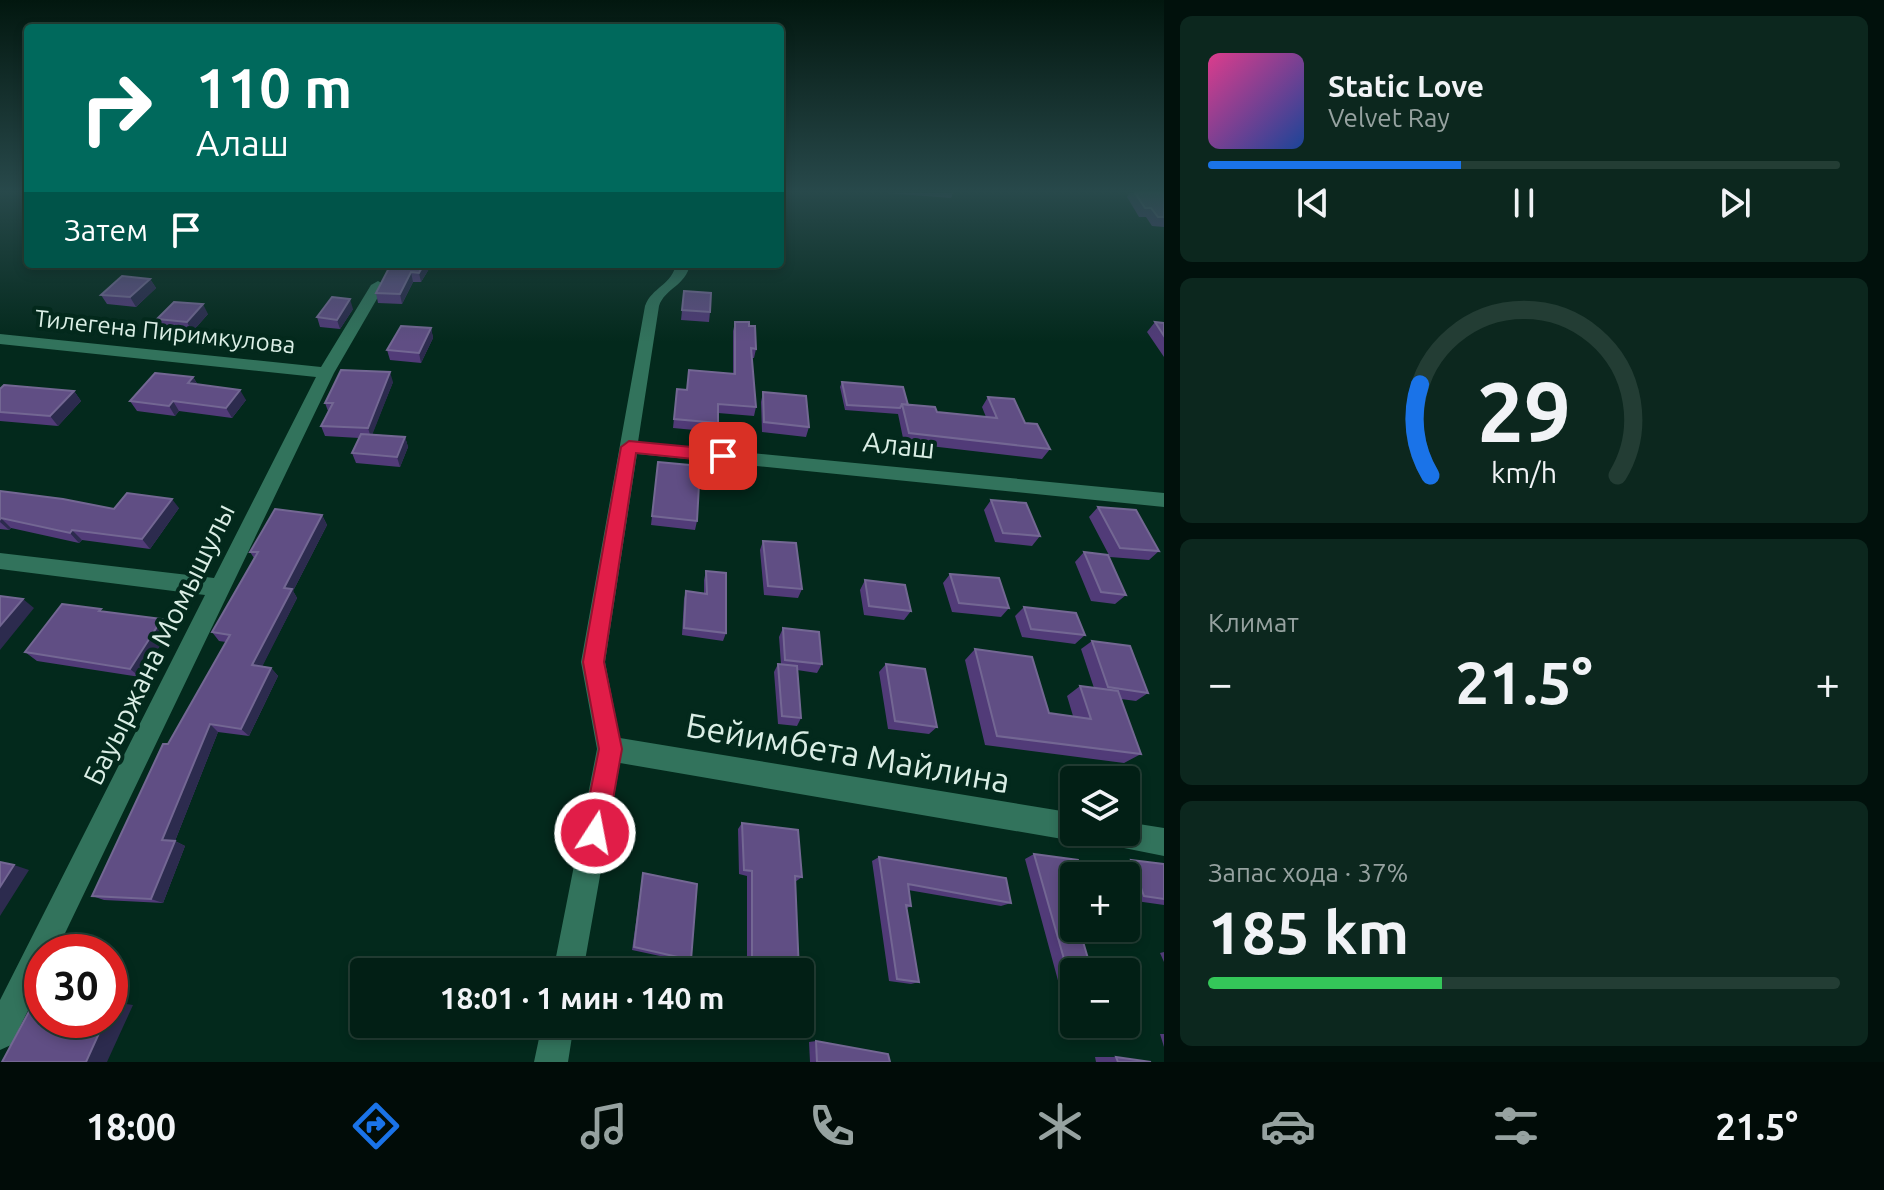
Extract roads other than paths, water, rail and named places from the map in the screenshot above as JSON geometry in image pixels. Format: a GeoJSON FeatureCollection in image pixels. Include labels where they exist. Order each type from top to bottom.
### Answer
{"type":"FeatureCollection","features":[{"type":"Feature","properties":{"kind":"street"},"geometry":{"type":"LineString","coordinates":[[571,958],[610,749],[593,662],[652,306],[656,295],[671,288],[683,274],[683,268]]}},
{"type":"Feature","properties":{"kind":"street","name":"Бауыржана Момышулы"},"geometry":{"type":"LineString","coordinates":[[0,1034],[326,373],[378,285]]}},
{"type":"Feature","properties":{"kind":"street","name":"Тилегена Пиримкулова"},"geometry":{"type":"LineString","coordinates":[[0,339],[326,373]]}},
{"type":"Feature","properties":{"kind":"street","name":"Алаш"},"geometry":{"type":"LineString","coordinates":[[629,447],[1164,500]]}},
{"type":"Feature","properties":{"kind":"street"},"geometry":{"type":"LineString","coordinates":[[0,561],[220,588]]}},
{"type":"Feature","properties":{"kind":"street","name":"Бейимбета Майлина"},"geometry":{"type":"LineString","coordinates":[[610,749],[1060,825]]}},
{"type":"Feature","properties":{"kind":"street"},"geometry":{"type":"LineString","coordinates":[[1140,838],[1164,842]]}},
{"type":"Feature","properties":{"kind":"street"},"geometry":{"type":"LineString","coordinates":[[551,1062],[555,1038]]}}]}
